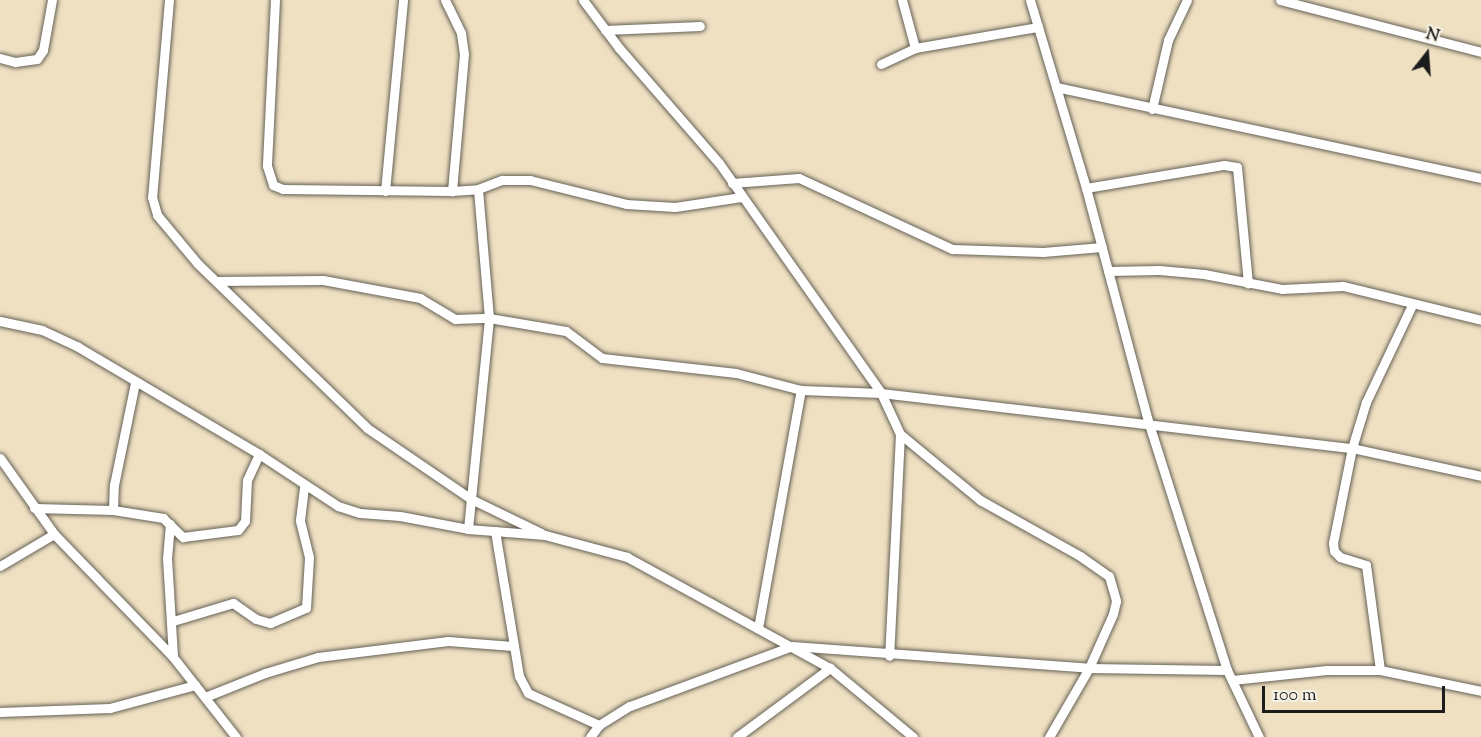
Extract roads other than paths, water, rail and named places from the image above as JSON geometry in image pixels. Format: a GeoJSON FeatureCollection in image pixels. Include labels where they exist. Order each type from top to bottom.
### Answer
{"type":"FeatureCollection","features":[{"type":"Feature","properties":{"kind":"street"},"geometry":{"type":"LineString","coordinates":[[0,58],[15,62],[37,58],[43,50],[52,0]]}},
{"type":"Feature","properties":{"kind":"street"},"geometry":{"type":"LineString","coordinates":[[169,0],[152,196],[157,215],[216,281],[367,428],[471,499],[546,535],[627,557],[830,668],[913,737]]}},
{"type":"Feature","properties":{"kind":"street"},"geometry":{"type":"LineString","coordinates":[[275,0],[268,177],[283,189],[452,191],[478,189],[502,180],[530,180],[626,204],[675,207],[741,197]]}},
{"type":"Feature","properties":{"kind":"street"},"geometry":{"type":"LineString","coordinates":[[385,191],[403,0]]}},
{"type":"Feature","properties":{"kind":"street"},"geometry":{"type":"LineString","coordinates":[[445,0],[461,33],[464,54],[452,191]]}},
{"type":"Feature","properties":{"kind":"street"},"geometry":{"type":"LineString","coordinates":[[583,0],[732,183],[881,393],[900,434],[980,501],[1054,540],[1109,576],[1116,601],[1089,668],[1049,737]]}},
{"type":"Feature","properties":{"kind":"street"},"geometry":{"type":"LineString","coordinates":[[902,0],[915,48]]}},
{"type":"Feature","properties":{"kind":"street"},"geometry":{"type":"LineString","coordinates":[[1030,0],[1086,188],[1148,421],[1227,670],[1259,737]]}},
{"type":"Feature","properties":{"kind":"street"},"geometry":{"type":"LineString","coordinates":[[1152,109],[1168,40],[1187,0]]}},
{"type":"Feature","properties":{"kind":"street"},"geometry":{"type":"LineString","coordinates":[[1280,0],[1481,52]]}},
{"type":"Feature","properties":{"kind":"street"},"geometry":{"type":"LineString","coordinates":[[606,30],[700,26]]}},
{"type":"Feature","properties":{"kind":"street"},"geometry":{"type":"LineString","coordinates":[[881,64],[915,48],[1038,27]]}},
{"type":"Feature","properties":{"kind":"street"},"geometry":{"type":"LineString","coordinates":[[1056,87],[1481,178]]}},
{"type":"Feature","properties":{"kind":"street"},"geometry":{"type":"LineString","coordinates":[[1086,188],[1224,165],[1237,167],[1248,283]]}},
{"type":"Feature","properties":{"kind":"street"},"geometry":{"type":"LineString","coordinates":[[732,183],[799,178],[952,249],[1043,252],[1102,247]]}},
{"type":"Feature","properties":{"kind":"street"},"geometry":{"type":"LineString","coordinates":[[468,529],[489,318],[478,189]]}},
{"type":"Feature","properties":{"kind":"street"},"geometry":{"type":"LineString","coordinates":[[1108,271],[1159,270],[1282,290],[1343,286],[1412,305],[1481,320]]}},
{"type":"Feature","properties":{"kind":"street"},"geometry":{"type":"LineString","coordinates":[[216,281],[324,280],[420,298],[455,319],[489,318],[566,331],[592,354],[602,358],[736,373],[801,390],[881,393],[1148,421],[1352,448],[1481,476]]}},
{"type":"Feature","properties":{"kind":"street"},"geometry":{"type":"LineString","coordinates":[[1380,670],[1366,565],[1340,556],[1334,551],[1333,543],[1352,448],[1366,402],[1412,305]]}},
{"type":"Feature","properties":{"kind":"street"},"geometry":{"type":"LineString","coordinates":[[0,321],[42,330],[78,347],[135,383],[259,454],[338,506],[360,513],[400,516],[468,529],[546,535]]}},
{"type":"Feature","properties":{"kind":"street"},"geometry":{"type":"LineString","coordinates":[[113,510],[114,485],[135,383]]}},
{"type":"Feature","properties":{"kind":"street"},"geometry":{"type":"LineString","coordinates":[[758,628],[801,390]]}},
{"type":"Feature","properties":{"kind":"street"},"geometry":{"type":"LineString","coordinates":[[889,656],[900,434]]}},
{"type":"Feature","properties":{"kind":"street"},"geometry":{"type":"LineString","coordinates":[[34,508],[113,510],[162,518],[183,537],[242,528],[247,480],[259,454]]}},
{"type":"Feature","properties":{"kind":"street"},"geometry":{"type":"LineString","coordinates":[[0,458],[54,534],[173,657],[236,737]]}},
{"type":"Feature","properties":{"kind":"street"},"geometry":{"type":"LineString","coordinates":[[173,621],[233,603],[256,619],[270,623],[306,608],[309,557],[300,520],[304,485]]}},
{"type":"Feature","properties":{"kind":"street"},"geometry":{"type":"LineString","coordinates":[[170,524],[167,558],[173,621],[173,657]]}},
{"type":"Feature","properties":{"kind":"street"},"geometry":{"type":"LineString","coordinates":[[495,531],[519,676],[528,693],[599,725]]}},
{"type":"Feature","properties":{"kind":"street"},"geometry":{"type":"LineString","coordinates":[[0,566],[54,534]]}},
{"type":"Feature","properties":{"kind":"street"},"geometry":{"type":"LineString","coordinates":[[205,697],[265,673],[328,656],[448,641],[513,646]]}},
{"type":"Feature","properties":{"kind":"street"},"geometry":{"type":"LineString","coordinates":[[590,737],[599,725],[630,706],[792,646],[889,656],[1089,668],[1227,670]]}},
{"type":"Feature","properties":{"kind":"street"},"geometry":{"type":"LineString","coordinates":[[737,737],[830,668]]}},
{"type":"Feature","properties":{"kind":"street"},"geometry":{"type":"LineString","coordinates":[[1232,680],[1326,670],[1380,670],[1481,691]]}},
{"type":"Feature","properties":{"kind":"street"},"geometry":{"type":"LineString","coordinates":[[0,712],[63,713],[110,708],[195,685]]}}]}
